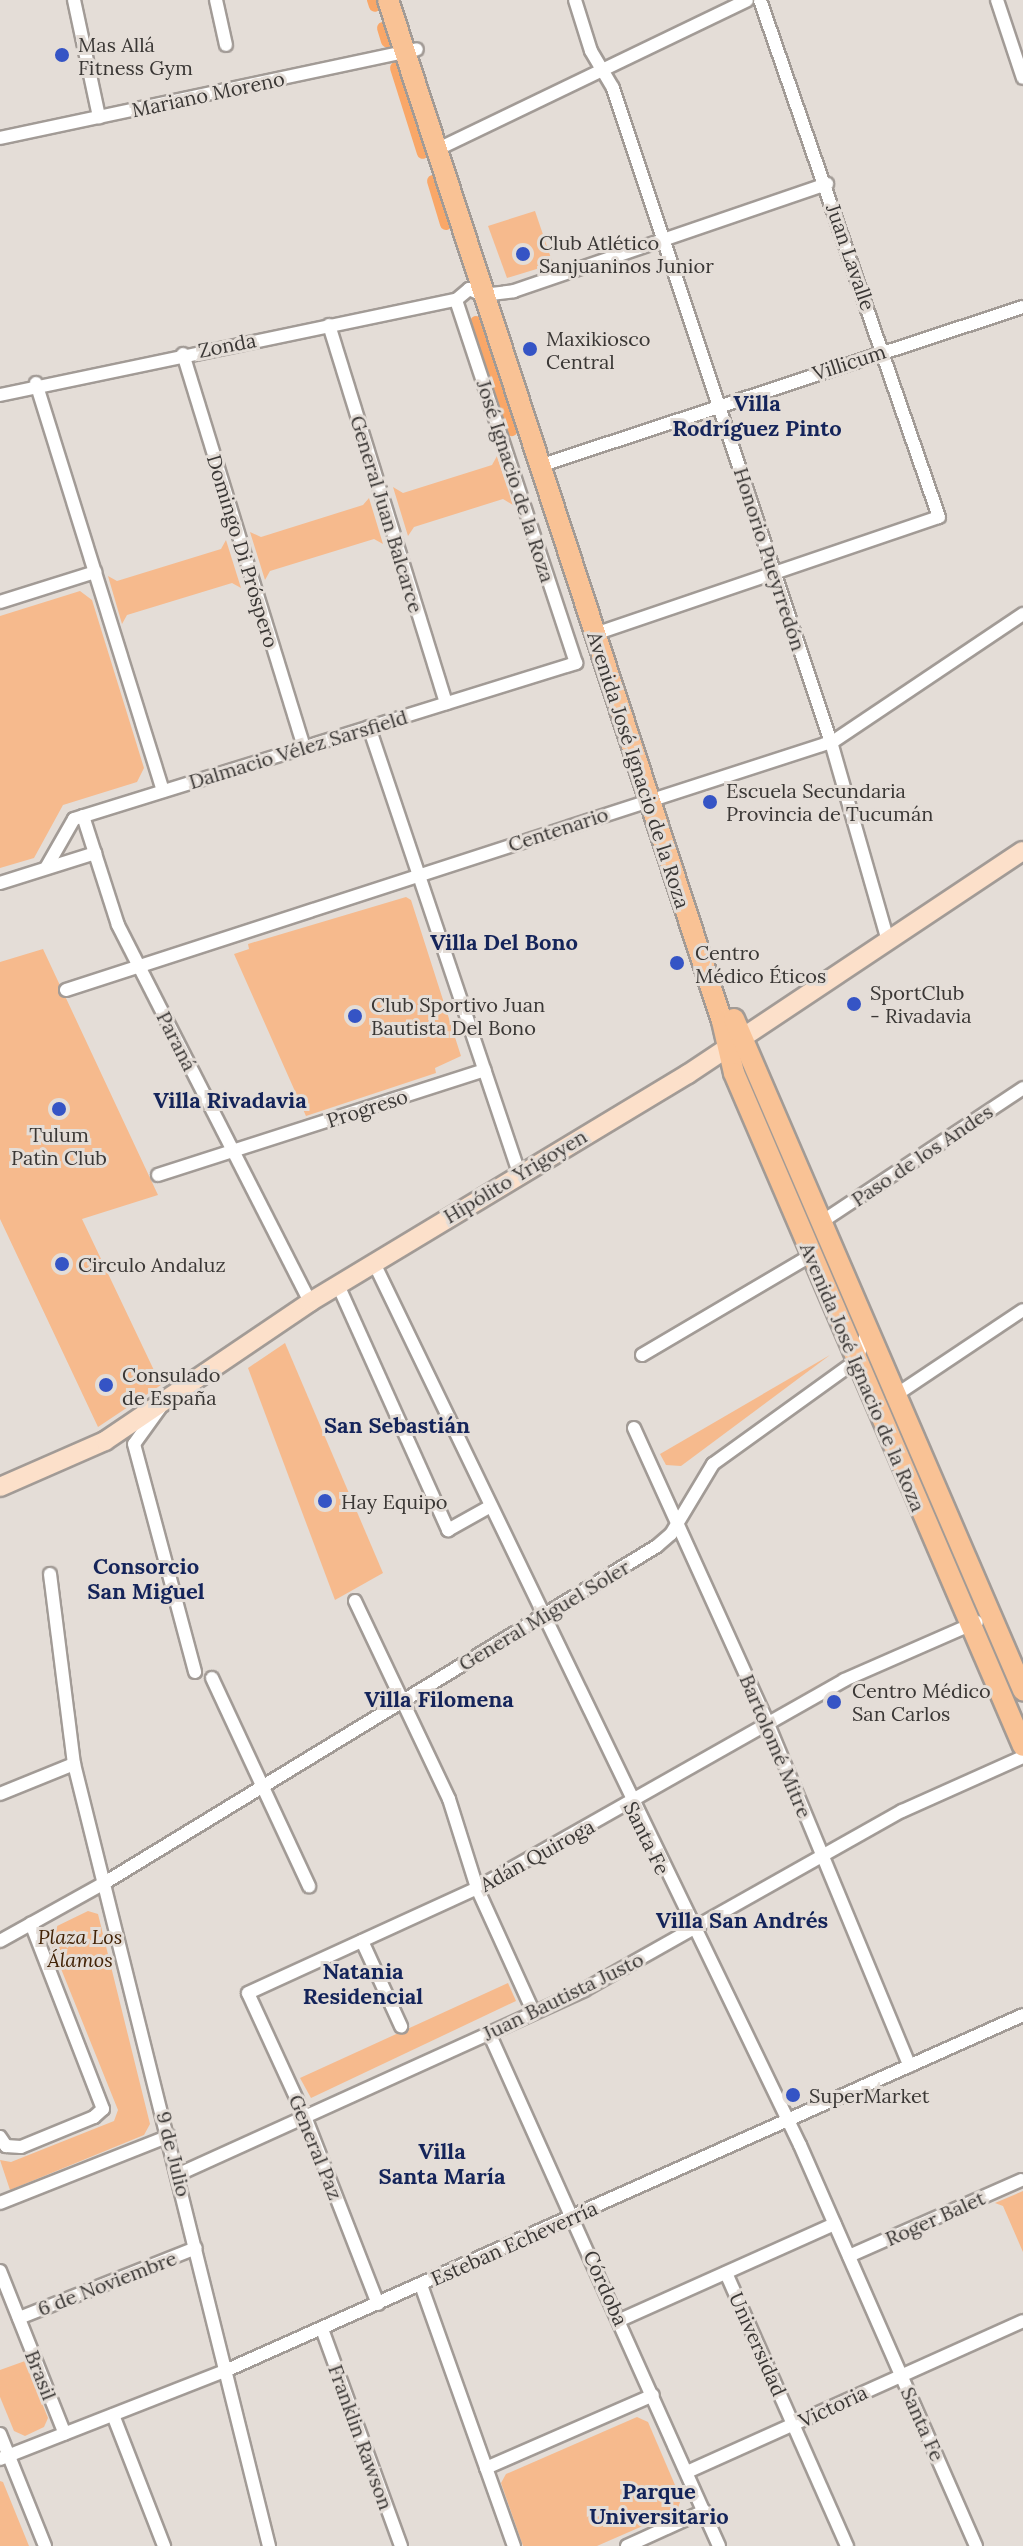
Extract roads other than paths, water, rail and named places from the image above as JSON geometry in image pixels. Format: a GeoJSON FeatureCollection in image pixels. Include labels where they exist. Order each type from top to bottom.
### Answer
{"type":"FeatureCollection","features":[{"type":"Feature","properties":{"kind":"main road","name":"Avenida José Ignacio de la Roza"},"geometry":{"type":"LineString","coordinates":[[388,0],[411,51],[736,1043],[820,1223],[1023,1690]]}},
{"type":"Feature","properties":{"kind":"main road","name":"Avenida José Ignacio de la Roza"},"geometry":{"type":"LineString","coordinates":[[401,0],[411,51]]}},
{"type":"Feature","properties":{"kind":"main road","name":"Hipólito Yrigoyen"},"geometry":{"type":"LineString","coordinates":[[0,1487],[90,1449],[310,1302],[736,1043],[1023,851]]}},
{"type":"Feature","properties":{"kind":"main road","name":"Avenida José Ignacio de la Roza"},"geometry":{"type":"LineString","coordinates":[[736,1043],[754,1128],[1023,1746]]}},
{"type":"Feature","properties":{"kind":"street"},"geometry":{"type":"LineString","coordinates":[[74,0],[99,117]]}},
{"type":"Feature","properties":{"kind":"street"},"geometry":{"type":"LineString","coordinates":[[216,0],[226,45]]}},
{"type":"Feature","properties":{"kind":"street","name":"Honorio Pueyrredón"},"geometry":{"type":"LineString","coordinates":[[575,0],[663,240],[719,405],[831,742],[888,941]]}},
{"type":"Feature","properties":{"kind":"street"},"geometry":{"type":"LineString","coordinates":[[442,147],[747,0]]}},
{"type":"Feature","properties":{"kind":"street","name":"Juan Lavalle"},"geometry":{"type":"LineString","coordinates":[[760,0],[827,184],[939,517],[774,573]]}},
{"type":"Feature","properties":{"kind":"street"},"geometry":{"type":"LineString","coordinates":[[997,0],[1023,78]]}},
{"type":"Feature","properties":{"kind":"street","name":"Mariano Moreno"},"geometry":{"type":"LineString","coordinates":[[0,138],[411,51]]}},
{"type":"Feature","properties":{"kind":"street","name":"Zonda"},"geometry":{"type":"LineString","coordinates":[[0,395],[36,383],[456,300],[468,306],[489,294],[663,240],[827,184]]}},
{"type":"Feature","properties":{"kind":"street","name":"José Ignacio de la Roza"},"geometry":{"type":"LineString","coordinates":[[456,300],[576,663]]}},
{"type":"Feature","properties":{"kind":"street","name":"Villicum"},"geometry":{"type":"LineString","coordinates":[[545,464],[883,350],[1023,307]]}},
{"type":"Feature","properties":{"kind":"street","name":"General Juan Balcarce"},"geometry":{"type":"LineString","coordinates":[[329,325],[446,703]]}},
{"type":"Feature","properties":{"kind":"street","name":"Domingo Di Próspero"},"geometry":{"type":"LineString","coordinates":[[183,354],[304,748]]}},
{"type":"Feature","properties":{"kind":"street"},"geometry":{"type":"LineString","coordinates":[[36,383],[163,791]]}},
{"type":"Feature","properties":{"kind":"street"},"geometry":{"type":"LineString","coordinates":[[0,602],[95,572]]}},
{"type":"Feature","properties":{"kind":"street"},"geometry":{"type":"LineString","coordinates":[[600,632],[774,573]]}},
{"type":"Feature","properties":{"kind":"street","name":"Centenario"},"geometry":{"type":"LineString","coordinates":[[66,990],[831,742],[1023,614]]}},
{"type":"Feature","properties":{"kind":"street","name":"Dalmacio Vélez Sarsfield"},"geometry":{"type":"LineString","coordinates":[[83,816],[576,663]]}},
{"type":"Feature","properties":{"kind":"street"},"geometry":{"type":"LineString","coordinates":[[369,727],[519,1173]]}},
{"type":"Feature","properties":{"kind":"street"},"geometry":{"type":"LineString","coordinates":[[46,868],[74,819],[83,816]]}},
{"type":"Feature","properties":{"kind":"street","name":"Paraná"},"geometry":{"type":"LineString","coordinates":[[83,816],[118,925],[310,1302]]}},
{"type":"Feature","properties":{"kind":"street"},"geometry":{"type":"LineString","coordinates":[[0,883],[95,853]]}},
{"type":"Feature","properties":{"kind":"street","name":"Progreso"},"geometry":{"type":"LineString","coordinates":[[158,1175],[485,1070]]}},
{"type":"Feature","properties":{"kind":"street","name":"Paso de los Andes"},"geometry":{"type":"LineString","coordinates":[[820,1223],[1023,1088]]}},
{"type":"Feature","properties":{"kind":"street"},"geometry":{"type":"LineString","coordinates":[[642,1355],[810,1256]]}},
{"type":"Feature","properties":{"kind":"street","name":"Santa Fe"},"geometry":{"type":"LineString","coordinates":[[374,1263],[631,1804],[787,2121],[976,2546]]}},
{"type":"Feature","properties":{"kind":"street"},"geometry":{"type":"LineString","coordinates":[[338,1285],[448,1530],[491,1506]]}},
{"type":"Feature","properties":{"kind":"street"},"geometry":{"type":"LineString","coordinates":[[882,1422],[895,1395],[1023,1310]]}},
{"type":"Feature","properties":{"kind":"street"},"geometry":{"type":"LineString","coordinates":[[856,1361],[867,1332]]}},
{"type":"Feature","properties":{"kind":"street","name":"General Miguel Soler"},"geometry":{"type":"LineString","coordinates":[[0,1941],[106,1882],[657,1546],[677,1523],[713,1464],[856,1361]]}},
{"type":"Feature","properties":{"kind":"street"},"geometry":{"type":"LineString","coordinates":[[163,1403],[134,1444],[195,1672]]}},
{"type":"Feature","properties":{"kind":"street","name":"Bartolomé Mitre"},"geometry":{"type":"LineString","coordinates":[[634,1428],[768,1724],[910,2066]]}},
{"type":"Feature","properties":{"kind":"street","name":"9 de Julio"},"geometry":{"type":"LineString","coordinates":[[50,1574],[74,1764],[179,2174],[269,2546]]}},
{"type":"Feature","properties":{"kind":"street"},"geometry":{"type":"LineString","coordinates":[[355,1601],[449,1799],[477,1888],[534,2013]]}},
{"type":"Feature","properties":{"kind":"street","name":"Adán Quiroga"},"geometry":{"type":"LineString","coordinates":[[248,1993],[477,1888],[631,1804],[844,1680],[990,1615]]}},
{"type":"Feature","properties":{"kind":"street"},"geometry":{"type":"LineString","coordinates":[[212,1678],[309,1886]]}},
{"type":"Feature","properties":{"kind":"street","name":"Juan Bautista Justo"},"geometry":{"type":"LineString","coordinates":[[179,2174],[534,2013],[902,1811],[1023,1757]]}},
{"type":"Feature","properties":{"kind":"street"},"geometry":{"type":"LineString","coordinates":[[0,1794],[74,1764]]}},
{"type":"Feature","properties":{"kind":"street"},"geometry":{"type":"LineString","coordinates":[[0,2137],[12,2148],[94,2117],[103,2109],[31,1923]]}},
{"type":"Feature","properties":{"kind":"street"},"geometry":{"type":"LineString","coordinates":[[362,1941],[401,2026]]}},
{"type":"Feature","properties":{"kind":"street","name":"General Paz"},"geometry":{"type":"LineString","coordinates":[[248,1993],[305,2117],[378,2304]]}},
{"type":"Feature","properties":{"kind":"street","name":"Esteban Echeverría"},"geometry":{"type":"LineString","coordinates":[[4,2458],[225,2371],[322,2329],[1023,2015]]}},
{"type":"Feature","properties":{"kind":"street","name":"Córdoba"},"geometry":{"type":"LineString","coordinates":[[489,2033],[719,2546]]}},
{"type":"Feature","properties":{"kind":"street"},"geometry":{"type":"LineString","coordinates":[[0,2203],[169,2136]]}},
{"type":"Feature","properties":{"kind":"street","name":"Roger Balet"},"geometry":{"type":"LineString","coordinates":[[849,2256],[1021,2180]]}},
{"type":"Feature","properties":{"kind":"street"},"geometry":{"type":"LineString","coordinates":[[620,2320],[835,2224]]}},
{"type":"Feature","properties":{"kind":"street","name":"6 de Noviembre"},"geometry":{"type":"LineString","coordinates":[[19,2318],[196,2248]]}},
{"type":"Feature","properties":{"kind":"street","name":"Brasil"},"geometry":{"type":"LineString","coordinates":[[0,2271],[65,2434]]}},
{"type":"Feature","properties":{"kind":"street","name":"Universidad"},"geometry":{"type":"LineString","coordinates":[[726,2273],[847,2546]]}},
{"type":"Feature","properties":{"kind":"street"},"geometry":{"type":"LineString","coordinates":[[421,2285],[514,2546]]}},
{"type":"Feature","properties":{"kind":"street","name":"Victoria"},"geometry":{"type":"LineString","coordinates":[[687,2472],[1023,2321]]}},
{"type":"Feature","properties":{"kind":"street","name":"Franklin Rawson"},"geometry":{"type":"LineString","coordinates":[[322,2329],[401,2546]]}},
{"type":"Feature","properties":{"kind":"street"},"geometry":{"type":"LineString","coordinates":[[486,2468],[653,2395]]}},
{"type":"Feature","properties":{"kind":"street"},"geometry":{"type":"LineString","coordinates":[[113,2415],[164,2546]]}},
{"type":"Feature","properties":{"kind":"street"},"geometry":{"type":"LineString","coordinates":[[0,2434],[4,2458],[45,2546]]}},
{"type":"Feature","properties":{"kind":"street"},"geometry":{"type":"LineString","coordinates":[[627,2546],[704,2511]]}},
{"type":"Feature","properties":{"kind":"waterway"},"geometry":{"type":"LineString","coordinates":[[373,0],[375,6]]}},
{"type":"Feature","properties":{"kind":"waterway"},"geometry":{"type":"LineString","coordinates":[[383,28],[387,41]]}},
{"type":"Feature","properties":{"kind":"waterway"},"geometry":{"type":"LineString","coordinates":[[396,68],[423,153]]}},
{"type":"Feature","properties":{"kind":"waterway"},"geometry":{"type":"LineString","coordinates":[[433,181],[446,224]]}},
{"type":"Feature","properties":{"kind":"waterway"},"geometry":{"type":"LineString","coordinates":[[476,322],[512,430]]}},
{"type":"Feature","properties":{"kind":"place","name":"Mas Allá Fitness Gym"},"geometry":{"type":"Point","coordinates":[62,55]}},
{"type":"Feature","properties":{"kind":"place","name":"Club Atlético Sanjuaninos Junior"},"geometry":{"type":"Point","coordinates":[523,254]}},
{"type":"Feature","properties":{"kind":"place","name":"Maxikiosco Central"},"geometry":{"type":"Point","coordinates":[530,349]}},
{"type":"Feature","properties":{"kind":"place","name":"Escuela Secundaria Provincia de Tucumán"},"geometry":{"type":"Point","coordinates":[710,802]}},
{"type":"Feature","properties":{"kind":"place","name":"Centro Médico Éticos"},"geometry":{"type":"Point","coordinates":[677,963]}},
{"type":"Feature","properties":{"kind":"place","name":"SportClub - Rivadavia"},"geometry":{"type":"Point","coordinates":[854,1004]}},
{"type":"Feature","properties":{"kind":"place","name":"Club Sportivo Juan Bautista Del Bono"},"geometry":{"type":"Point","coordinates":[355,1016]}},
{"type":"Feature","properties":{"kind":"place","name":"Tulum Patìn Club"},"geometry":{"type":"Point","coordinates":[59,1109]}},
{"type":"Feature","properties":{"kind":"place","name":"Circulo Andaluz"},"geometry":{"type":"Point","coordinates":[62,1264]}},
{"type":"Feature","properties":{"kind":"place","name":"Consulado de España"},"geometry":{"type":"Point","coordinates":[106,1385]}},
{"type":"Feature","properties":{"kind":"place","name":"Hay Equipo"},"geometry":{"type":"Point","coordinates":[325,1501]}},
{"type":"Feature","properties":{"kind":"place","name":"Centro Médico San Carlos"},"geometry":{"type":"Point","coordinates":[834,1702]}},
{"type":"Feature","properties":{"kind":"place","name":"SuperMarket"},"geometry":{"type":"Point","coordinates":[793,2095]}},
{"type":"Feature","properties":{"kind":"district","name":"Villa Rodríguez Pinto"},"geometry":{"type":"Point","coordinates":[757,416]}},
{"type":"Feature","properties":{"kind":"district","name":"Villa Del Bono"},"geometry":{"type":"Point","coordinates":[504,943]}},
{"type":"Feature","properties":{"kind":"district","name":"Villa Rivadavia"},"geometry":{"type":"Point","coordinates":[230,1101]}},
{"type":"Feature","properties":{"kind":"district","name":"San Sebastián"},"geometry":{"type":"Point","coordinates":[397,1426]}},
{"type":"Feature","properties":{"kind":"district","name":"Consorcio San Miguel"},"geometry":{"type":"Point","coordinates":[146,1578]}},
{"type":"Feature","properties":{"kind":"district","name":"Villa Filomena"},"geometry":{"type":"Point","coordinates":[439,1700]}},
{"type":"Feature","properties":{"kind":"district","name":"Villa San Andrés"},"geometry":{"type":"Point","coordinates":[742,1921]}},
{"type":"Feature","properties":{"kind":"district","name":"Natania Residencial"},"geometry":{"type":"Point","coordinates":[363,1984]}},
{"type":"Feature","properties":{"kind":"district","name":"Villa Santa María"},"geometry":{"type":"Point","coordinates":[442,2164]}},
{"type":"Feature","properties":{"kind":"district","name":"Parque Universitario"},"geometry":{"type":"Point","coordinates":[659,2504]}},
{"type":"Feature","properties":{"kind":"park label","name":"Plaza Los Álamos"},"geometry":{"type":"Point","coordinates":[80,1948]}}]}
